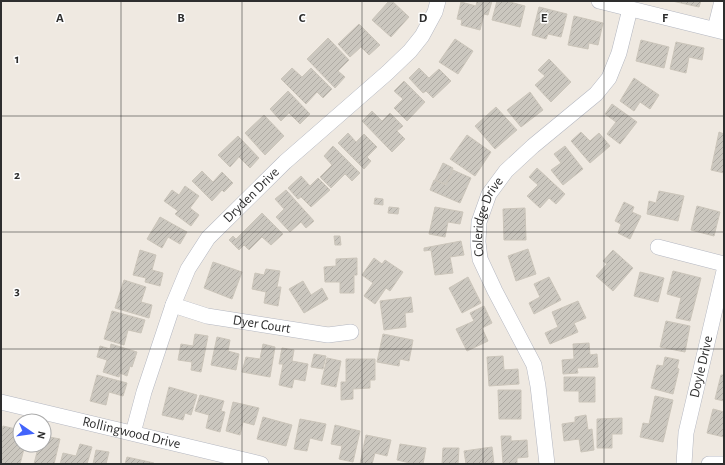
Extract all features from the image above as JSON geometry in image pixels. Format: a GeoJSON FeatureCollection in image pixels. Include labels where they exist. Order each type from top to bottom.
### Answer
{"type":"FeatureCollection","features":[{"type":"Feature","properties":{"kind":"street","name":"Dryden Drive"},"geometry":{"type":"LineString","coordinates":[[133,433],[144,392],[173,305],[188,269],[208,238],[285,162],[410,50],[422,36],[435,12],[438,1]]}},
{"type":"Feature","properties":{"kind":"street"},"geometry":{"type":"LineString","coordinates":[[599,1],[720,30],[722,1]]}},
{"type":"Feature","properties":{"kind":"street","name":"Coleridge Drive"},"geometry":{"type":"LineString","coordinates":[[547,464],[538,386],[534,365],[480,259],[478,242],[479,222],[489,194],[506,171],[533,146],[596,94],[608,78],[619,53],[630,8]]}},
{"type":"Feature","properties":{"kind":"street"},"geometry":{"type":"LineString","coordinates":[[658,247],[724,264]]}},
{"type":"Feature","properties":{"kind":"street","name":"Doyle Drive"},"geometry":{"type":"LineString","coordinates":[[684,464],[686,433],[724,271]]}},
{"type":"Feature","properties":{"kind":"street","name":"Dyer Court"},"geometry":{"type":"LineString","coordinates":[[173,305],[207,316],[328,335],[351,332]]}},
{"type":"Feature","properties":{"kind":"street","name":"Rollingwood Drive"},"geometry":{"type":"LineString","coordinates":[[1,402],[261,464]]}},
{"type":"Feature","properties":{"kind":"street"},"geometry":{"type":"LineString","coordinates":[[708,464],[722,464]]}},
{"type":"Feature","properties":{"kind":"building"},"geometry":{"type":"Polygon","coordinates":[[[389,1],[392,1],[409,17],[391,37],[372,20],[389,1]]]}},
{"type":"Feature","properties":{"kind":"building"},"geometry":{"type":"Polygon","coordinates":[[[477,1],[492,1],[488,15],[484,14],[480,30],[461,25],[462,20],[457,19],[461,2],[476,6],[477,1]]]}},
{"type":"Feature","properties":{"kind":"building"},"geometry":{"type":"Polygon","coordinates":[[[497,1],[506,1],[525,6],[520,27],[492,20],[497,1]]]}},
{"type":"Feature","properties":{"kind":"building"},"geometry":{"type":"Polygon","coordinates":[[[672,1],[701,1],[699,7],[672,1]]]}},
{"type":"Feature","properties":{"kind":"building"},"geometry":{"type":"Polygon","coordinates":[[[539,7],[567,14],[561,37],[548,34],[546,39],[532,35],[539,7]]]}},
{"type":"Feature","properties":{"kind":"building"},"geometry":{"type":"Polygon","coordinates":[[[574,16],[603,23],[598,45],[589,43],[588,49],[568,45],[574,16]]]}},
{"type":"Feature","properties":{"kind":"building"},"geometry":{"type":"Polygon","coordinates":[[[359,24],[380,45],[369,55],[361,47],[350,57],[338,44],[359,24]]]}},
{"type":"Feature","properties":{"kind":"building"},"geometry":{"type":"Polygon","coordinates":[[[328,38],[349,60],[338,71],[345,77],[335,88],[307,59],[328,38]]]}},
{"type":"Feature","properties":{"kind":"building"},"geometry":{"type":"Polygon","coordinates":[[[455,39],[473,51],[458,74],[439,62],[455,39]]]}},
{"type":"Feature","properties":{"kind":"building"},"geometry":{"type":"Polygon","coordinates":[[[641,40],[669,47],[664,68],[636,61],[641,40]]]}},
{"type":"Feature","properties":{"kind":"building"},"geometry":{"type":"Polygon","coordinates":[[[676,42],[704,48],[702,60],[689,57],[686,73],[670,69],[676,42]]]}},
{"type":"Feature","properties":{"kind":"building"},"geometry":{"type":"Polygon","coordinates":[[[549,59],[571,82],[551,102],[535,85],[545,76],[538,70],[549,59]]]}},
{"type":"Feature","properties":{"kind":"building"},"geometry":{"type":"Polygon","coordinates":[[[292,68],[302,77],[311,68],[332,89],[323,98],[317,92],[306,104],[281,79],[292,68]]]}},
{"type":"Feature","properties":{"kind":"building"},"geometry":{"type":"Polygon","coordinates":[[[419,68],[429,78],[439,69],[451,81],[433,98],[426,91],[423,93],[409,78],[419,68]]]}},
{"type":"Feature","properties":{"kind":"building"},"geometry":{"type":"Polygon","coordinates":[[[634,78],[659,95],[650,109],[640,102],[634,111],[620,101],[634,78]]]}},
{"type":"Feature","properties":{"kind":"building"},"geometry":{"type":"Polygon","coordinates":[[[404,81],[425,102],[407,121],[394,108],[403,99],[394,91],[404,81]]]}},
{"type":"Feature","properties":{"kind":"building"},"geometry":{"type":"Polygon","coordinates":[[[288,91],[310,114],[300,124],[289,113],[281,121],[270,109],[288,91]]]}},
{"type":"Feature","properties":{"kind":"building"},"geometry":{"type":"Polygon","coordinates":[[[530,92],[543,110],[521,127],[507,110],[530,92]]]}},
{"type":"Feature","properties":{"kind":"building"},"geometry":{"type":"Polygon","coordinates":[[[612,104],[637,122],[620,144],[607,134],[616,122],[605,114],[612,104]]]}},
{"type":"Feature","properties":{"kind":"building"},"geometry":{"type":"Polygon","coordinates":[[[496,107],[517,130],[495,149],[475,126],[496,107]]]}},
{"type":"Feature","properties":{"kind":"building"},"geometry":{"type":"Polygon","coordinates":[[[372,111],[382,121],[390,113],[403,126],[397,131],[405,139],[392,152],[362,121],[372,111]]]}},
{"type":"Feature","properties":{"kind":"building"},"geometry":{"type":"Polygon","coordinates":[[[264,115],[284,136],[265,155],[245,133],[264,115]]]}},
{"type":"Feature","properties":{"kind":"building"},"geometry":{"type":"Polygon","coordinates":[[[581,132],[590,141],[599,133],[610,146],[590,163],[571,141],[581,132]]]}},
{"type":"Feature","properties":{"kind":"building"},"geometry":{"type":"Polygon","coordinates":[[[719,132],[724,134],[724,173],[711,170],[719,132]]]}},
{"type":"Feature","properties":{"kind":"building"},"geometry":{"type":"Polygon","coordinates":[[[348,133],[356,142],[364,134],[377,147],[367,157],[371,161],[364,169],[338,143],[348,133]]]}},
{"type":"Feature","properties":{"kind":"building"},"geometry":{"type":"Polygon","coordinates":[[[467,135],[491,152],[475,176],[450,159],[467,135]]]}},
{"type":"Feature","properties":{"kind":"building"},"geometry":{"type":"Polygon","coordinates":[[[238,136],[259,158],[250,168],[239,157],[230,167],[218,155],[238,136]]]}},
{"type":"Feature","properties":{"kind":"building"},"geometry":{"type":"Polygon","coordinates":[[[333,146],[360,173],[352,181],[345,174],[331,188],[320,177],[332,165],[324,156],[333,146]]]}},
{"type":"Feature","properties":{"kind":"building"},"geometry":{"type":"Polygon","coordinates":[[[565,146],[583,169],[563,185],[551,170],[561,163],[554,154],[565,146]]]}},
{"type":"Feature","properties":{"kind":"building"},"geometry":{"type":"Polygon","coordinates":[[[443,163],[453,168],[446,184],[435,180],[443,163]]]}},
{"type":"Feature","properties":{"kind":"building"},"geometry":{"type":"Polygon","coordinates":[[[537,168],[565,194],[556,204],[549,198],[540,208],[527,196],[538,185],[529,177],[537,168]]]}},
{"type":"Feature","properties":{"kind":"building"},"geometry":{"type":"Polygon","coordinates":[[[453,170],[471,178],[460,203],[430,190],[434,180],[446,185],[453,170]]]}},
{"type":"Feature","properties":{"kind":"building"},"geometry":{"type":"Polygon","coordinates":[[[202,171],[213,182],[222,172],[233,183],[224,192],[222,190],[212,201],[192,181],[202,171]]]}},
{"type":"Feature","properties":{"kind":"building"},"geometry":{"type":"Polygon","coordinates":[[[301,176],[310,186],[318,178],[330,190],[311,207],[301,197],[298,199],[288,188],[301,176]]]}},
{"type":"Feature","properties":{"kind":"building"},"geometry":{"type":"Polygon","coordinates":[[[185,186],[199,196],[190,208],[199,215],[191,226],[175,214],[178,211],[164,201],[172,190],[179,195],[185,186]]]}},
{"type":"Feature","properties":{"kind":"building"},"geometry":{"type":"Polygon","coordinates":[[[286,190],[314,221],[306,228],[301,222],[290,232],[276,217],[284,209],[275,199],[286,190]]]}},
{"type":"Feature","properties":{"kind":"building"},"geometry":{"type":"Polygon","coordinates":[[[659,191],[684,196],[678,221],[647,214],[649,201],[656,203],[659,191]]]}},
{"type":"Feature","properties":{"kind":"building"},"geometry":{"type":"Polygon","coordinates":[[[375,198],[383,199],[383,205],[374,204],[375,198]]]}},
{"type":"Feature","properties":{"kind":"building"},"geometry":{"type":"Polygon","coordinates":[[[624,202],[634,207],[632,212],[641,216],[630,239],[618,233],[621,224],[615,221],[624,202]]]}},
{"type":"Feature","properties":{"kind":"building"},"geometry":{"type":"Polygon","coordinates":[[[697,206],[720,212],[714,236],[691,230],[697,206]]]}},
{"type":"Feature","properties":{"kind":"building"},"geometry":{"type":"Polygon","coordinates":[[[389,207],[399,208],[398,214],[388,213],[389,207]]]}},
{"type":"Feature","properties":{"kind":"building"},"geometry":{"type":"Polygon","coordinates":[[[435,207],[463,212],[460,224],[448,222],[445,237],[429,234],[435,207]]]}},
{"type":"Feature","properties":{"kind":"building"},"geometry":{"type":"Polygon","coordinates":[[[525,208],[526,240],[504,240],[503,209],[525,208]]]}},
{"type":"Feature","properties":{"kind":"building"},"geometry":{"type":"Polygon","coordinates":[[[262,213],[283,234],[271,245],[262,237],[249,250],[244,245],[239,250],[229,240],[233,236],[236,239],[262,213]]]}},
{"type":"Feature","properties":{"kind":"building"},"geometry":{"type":"Polygon","coordinates":[[[160,217],[187,232],[180,244],[168,237],[162,248],[147,239],[160,217]]]}},
{"type":"Feature","properties":{"kind":"building"},"geometry":{"type":"Polygon","coordinates":[[[334,236],[340,236],[341,245],[335,245],[334,236]]]}},
{"type":"Feature","properties":{"kind":"building"},"geometry":{"type":"Polygon","coordinates":[[[461,241],[464,255],[450,257],[453,273],[435,275],[431,250],[424,251],[424,248],[461,241]]]}},
{"type":"Feature","properties":{"kind":"building"},"geometry":{"type":"Polygon","coordinates":[[[528,249],[536,274],[516,281],[508,256],[528,249]]]}},
{"type":"Feature","properties":{"kind":"building"},"geometry":{"type":"Polygon","coordinates":[[[140,250],[156,255],[152,270],[163,273],[160,286],[145,282],[146,278],[133,275],[140,250]]]}},
{"type":"Feature","properties":{"kind":"building"},"geometry":{"type":"Polygon","coordinates":[[[613,250],[633,268],[613,291],[596,276],[607,264],[603,261],[613,250]]]}},
{"type":"Feature","properties":{"kind":"building"},"geometry":{"type":"Polygon","coordinates":[[[357,258],[357,275],[354,275],[354,293],[340,293],[340,282],[325,282],[324,267],[336,266],[336,259],[357,258]]]}},
{"type":"Feature","properties":{"kind":"building"},"geometry":{"type":"Polygon","coordinates":[[[374,258],[382,264],[385,260],[403,272],[390,291],[386,288],[375,304],[364,296],[373,283],[362,275],[374,258]]]}},
{"type":"Feature","properties":{"kind":"building"},"geometry":{"type":"Polygon","coordinates":[[[213,262],[242,272],[232,299],[204,288],[213,262]]]}},
{"type":"Feature","properties":{"kind":"building"},"geometry":{"type":"Polygon","coordinates":[[[266,269],[280,271],[277,287],[281,287],[278,306],[264,303],[266,292],[252,289],[255,273],[264,275],[266,269]]]}},
{"type":"Feature","properties":{"kind":"building"},"geometry":{"type":"Polygon","coordinates":[[[673,271],[701,278],[690,321],[676,318],[681,298],[667,294],[673,271]]]}},
{"type":"Feature","properties":{"kind":"building"},"geometry":{"type":"Polygon","coordinates":[[[640,272],[664,278],[658,302],[634,296],[640,272]]]}},
{"type":"Feature","properties":{"kind":"building"},"geometry":{"type":"Polygon","coordinates":[[[468,277],[481,303],[462,313],[449,288],[468,277]]]}},
{"type":"Feature","properties":{"kind":"building"},"geometry":{"type":"Polygon","coordinates":[[[549,277],[561,300],[534,314],[529,303],[540,297],[534,284],[549,277]]]}},
{"type":"Feature","properties":{"kind":"building"},"geometry":{"type":"Polygon","coordinates":[[[124,280],[146,287],[141,302],[152,305],[149,318],[115,308],[124,280]]]}},
{"type":"Feature","properties":{"kind":"building"},"geometry":{"type":"Polygon","coordinates":[[[303,281],[311,295],[322,288],[328,299],[304,313],[289,289],[303,281]]]}},
{"type":"Feature","properties":{"kind":"building"},"geometry":{"type":"Polygon","coordinates":[[[411,297],[413,312],[405,313],[406,327],[384,330],[380,301],[411,297]]]}},
{"type":"Feature","properties":{"kind":"building"},"geometry":{"type":"Polygon","coordinates":[[[578,301],[586,318],[574,323],[578,332],[550,344],[545,333],[558,327],[552,312],[578,301]]]}},
{"type":"Feature","properties":{"kind":"building"},"geometry":{"type":"Polygon","coordinates":[[[484,306],[492,323],[482,328],[488,341],[467,351],[456,329],[474,321],[470,313],[484,306]]]}},
{"type":"Feature","properties":{"kind":"building"},"geometry":{"type":"Polygon","coordinates":[[[112,311],[145,320],[141,333],[128,330],[124,345],[104,339],[112,311]]]}},
{"type":"Feature","properties":{"kind":"building"},"geometry":{"type":"Polygon","coordinates":[[[666,321],[690,326],[685,352],[660,347],[666,321]]]}},
{"type":"Feature","properties":{"kind":"building"},"geometry":{"type":"Polygon","coordinates":[[[195,334],[208,336],[201,372],[191,370],[192,362],[178,360],[181,344],[193,346],[195,334]]]}},
{"type":"Feature","properties":{"kind":"building"},"geometry":{"type":"Polygon","coordinates":[[[383,334],[413,340],[409,361],[400,359],[399,366],[377,362],[383,334]]]}},
{"type":"Feature","properties":{"kind":"building"},"geometry":{"type":"Polygon","coordinates":[[[217,337],[230,340],[228,351],[239,354],[236,370],[211,365],[217,337]]]}},
{"type":"Feature","properties":{"kind":"building"},"geometry":{"type":"Polygon","coordinates":[[[589,343],[590,355],[597,354],[598,367],[577,368],[578,373],[563,374],[562,360],[574,359],[573,344],[589,343]]]}},
{"type":"Feature","properties":{"kind":"building"},"geometry":{"type":"Polygon","coordinates":[[[111,344],[137,352],[127,376],[120,373],[119,377],[103,372],[107,360],[97,357],[100,346],[110,349],[111,344]]]}},
{"type":"Feature","properties":{"kind":"building"},"geometry":{"type":"Polygon","coordinates":[[[263,344],[275,347],[270,377],[242,372],[246,357],[260,359],[263,344]]]}},
{"type":"Feature","properties":{"kind":"building"},"geometry":{"type":"Polygon","coordinates":[[[282,348],[294,350],[292,361],[308,364],[305,381],[294,379],[292,388],[279,385],[283,364],[279,364],[282,348]]]}},
{"type":"Feature","properties":{"kind":"building"},"geometry":{"type":"Polygon","coordinates":[[[314,354],[326,356],[323,369],[311,367],[314,354]]]}},
{"type":"Feature","properties":{"kind":"building"},"geometry":{"type":"Polygon","coordinates":[[[503,356],[504,370],[518,369],[519,384],[489,386],[487,357],[503,356]]]}},
{"type":"Feature","properties":{"kind":"building"},"geometry":{"type":"Polygon","coordinates":[[[665,357],[679,360],[677,368],[679,369],[673,394],[651,388],[657,365],[663,366],[665,357]]]}},
{"type":"Feature","properties":{"kind":"building"},"geometry":{"type":"Polygon","coordinates":[[[327,358],[341,361],[336,387],[321,384],[327,358]]]}},
{"type":"Feature","properties":{"kind":"building"},"geometry":{"type":"Polygon","coordinates":[[[346,359],[375,359],[375,380],[370,380],[370,388],[353,389],[353,399],[341,400],[341,382],[346,382],[346,359]]]}},
{"type":"Feature","properties":{"kind":"building"},"geometry":{"type":"Polygon","coordinates":[[[97,375],[127,383],[123,396],[109,392],[106,405],[90,401],[97,375]]]}},
{"type":"Feature","properties":{"kind":"building"},"geometry":{"type":"Polygon","coordinates":[[[721,375],[724,375],[724,401],[715,399],[721,375]]]}},
{"type":"Feature","properties":{"kind":"building"},"geometry":{"type":"Polygon","coordinates":[[[564,377],[595,377],[595,402],[579,402],[579,391],[564,391],[564,377]]]}},
{"type":"Feature","properties":{"kind":"building"},"geometry":{"type":"Polygon","coordinates":[[[169,387],[197,395],[191,415],[185,413],[183,420],[162,415],[169,387]]]}},
{"type":"Feature","properties":{"kind":"building"},"geometry":{"type":"Polygon","coordinates":[[[498,390],[521,390],[521,419],[499,419],[498,390]]]}},
{"type":"Feature","properties":{"kind":"building"},"geometry":{"type":"Polygon","coordinates":[[[200,395],[224,401],[221,411],[225,412],[220,432],[206,428],[209,415],[195,411],[200,395]]]}},
{"type":"Feature","properties":{"kind":"building"},"geometry":{"type":"Polygon","coordinates":[[[655,396],[673,400],[663,442],[640,437],[643,423],[649,424],[655,396]]]}},
{"type":"Feature","properties":{"kind":"building"},"geometry":{"type":"Polygon","coordinates":[[[233,402],[259,408],[254,425],[243,422],[240,435],[226,431],[233,402]]]}},
{"type":"Feature","properties":{"kind":"building"},"geometry":{"type":"Polygon","coordinates":[[[713,409],[724,412],[724,437],[707,433],[713,409]]]}},
{"type":"Feature","properties":{"kind":"building"},"geometry":{"type":"Polygon","coordinates":[[[586,415],[588,430],[592,429],[594,450],[581,452],[579,439],[564,441],[562,424],[575,422],[575,417],[586,415]]]}},
{"type":"Feature","properties":{"kind":"building"},"geometry":{"type":"Polygon","coordinates":[[[263,417],[292,425],[286,446],[257,439],[263,417]]]}},
{"type":"Feature","properties":{"kind":"building"},"geometry":{"type":"Polygon","coordinates":[[[622,418],[622,434],[612,434],[612,448],[597,448],[597,419],[622,418]]]}},
{"type":"Feature","properties":{"kind":"building"},"geometry":{"type":"Polygon","coordinates":[[[300,419],[326,424],[322,441],[310,438],[307,451],[294,449],[300,419]]]}},
{"type":"Feature","properties":{"kind":"building"},"geometry":{"type":"Polygon","coordinates":[[[335,425],[360,431],[353,462],[339,459],[342,446],[331,444],[335,425]]]}},
{"type":"Feature","properties":{"kind":"building"},"geometry":{"type":"Polygon","coordinates":[[[3,426],[12,428],[12,453],[23,453],[20,464],[1,464],[1,435],[3,426]]]}},
{"type":"Feature","properties":{"kind":"building"},"geometry":{"type":"Polygon","coordinates":[[[366,435],[391,440],[387,456],[375,453],[372,464],[360,464],[366,435]]]}},
{"type":"Feature","properties":{"kind":"building"},"geometry":{"type":"Polygon","coordinates":[[[501,436],[511,436],[511,441],[527,440],[528,457],[517,458],[517,464],[503,464],[501,436]]]}},
{"type":"Feature","properties":{"kind":"building"},"geometry":{"type":"Polygon","coordinates":[[[52,438],[60,439],[54,464],[34,464],[37,453],[52,453],[52,438]]]}},
{"type":"Feature","properties":{"kind":"building"},"geometry":{"type":"Polygon","coordinates":[[[80,444],[92,447],[87,464],[60,464],[63,453],[76,456],[80,444]]]}},
{"type":"Feature","properties":{"kind":"building"},"geometry":{"type":"Polygon","coordinates":[[[400,444],[426,448],[423,464],[410,464],[397,460],[400,444]]]}},
{"type":"Feature","properties":{"kind":"building"},"geometry":{"type":"Polygon","coordinates":[[[492,447],[494,464],[466,464],[464,451],[492,447]]]}},
{"type":"Feature","properties":{"kind":"building"},"geometry":{"type":"Polygon","coordinates":[[[443,448],[459,448],[458,464],[442,464],[443,448]]]}},
{"type":"Feature","properties":{"kind":"building"},"geometry":{"type":"Polygon","coordinates":[[[96,450],[109,452],[106,464],[93,464],[96,450]]]}},
{"type":"Feature","properties":{"kind":"building"},"geometry":{"type":"Polygon","coordinates":[[[127,457],[154,463],[154,464],[125,464],[127,457]]]}}]}
